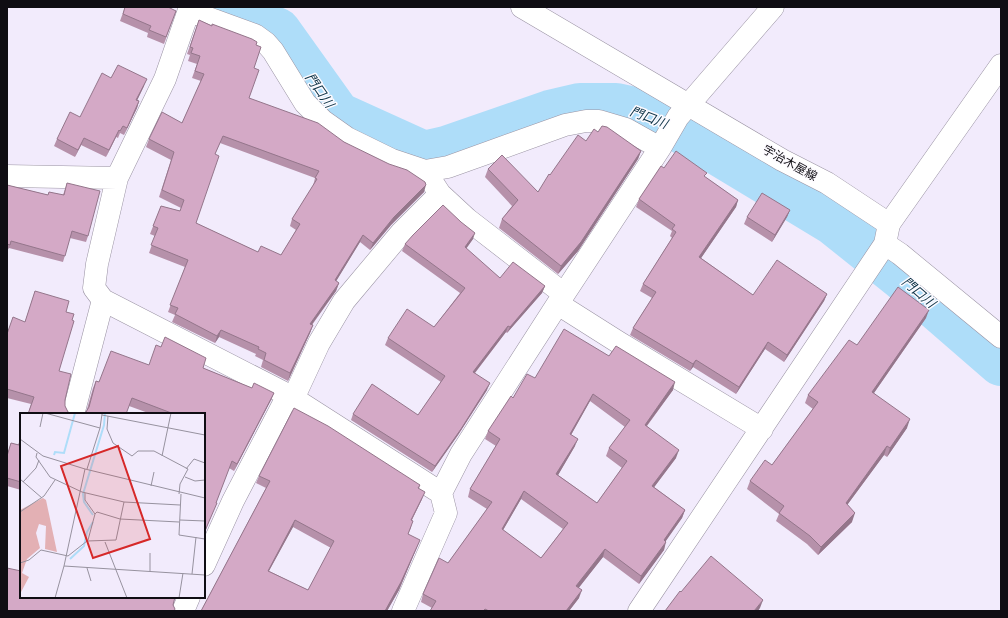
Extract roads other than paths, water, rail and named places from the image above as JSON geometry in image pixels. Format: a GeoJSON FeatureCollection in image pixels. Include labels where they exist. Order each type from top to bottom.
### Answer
{"type":"FeatureCollection","features":[{"type":"Feature","properties":{"kind":"street","name":"宇治木屋線"},"geometry":{"type":"LineString","coordinates":[[522,7],[683,112],[827,183],[887,234],[900,254],[1001,337]]}},
{"type":"Feature","properties":{"kind":"street"},"geometry":{"type":"LineString","coordinates":[[403,611],[446,513],[441,493],[461,454],[683,112],[773,7]]}},
{"type":"Feature","properties":{"kind":"street"},"geometry":{"type":"LineString","coordinates":[[441,493],[290,397],[103,300],[94,288],[97,264],[117,178],[165,79],[189,9],[255,35],[266,43],[272,50],[305,103],[323,121],[347,138],[392,160],[425,171],[448,167],[565,125],[586,121],[599,121],[626,129],[662,144]]}},
{"type":"Feature","properties":{"kind":"street"},"geometry":{"type":"LineString","coordinates":[[639,611],[864,276],[887,234],[1001,65]]}},
{"type":"Feature","properties":{"kind":"street"},"geometry":{"type":"LineString","coordinates":[[425,171],[440,194],[561,299],[625,346],[762,429]]}},
{"type":"Feature","properties":{"kind":"street"},"geometry":{"type":"LineString","coordinates":[[7,176],[117,178]]}},
{"type":"Feature","properties":{"kind":"street"},"geometry":{"type":"LineString","coordinates":[[205,563],[233,501],[319,342],[344,301],[401,234],[440,194]]}},
{"type":"Feature","properties":{"kind":"street"},"geometry":{"type":"LineString","coordinates":[[74,411],[103,300]]}},
{"type":"Feature","properties":{"kind":"street"},"geometry":{"type":"LineString","coordinates":[[183,611],[189,598]]}},
{"type":"Feature","properties":{"kind":"waterway","name":"門口川"},"geometry":{"type":"LineString","coordinates":[[225,7],[278,31],[338,115],[424,154],[446,149],[550,113],[580,106],[616,106],[639,111],[661,120],[686,133],[833,222],[903,278],[1001,363]]}}]}
